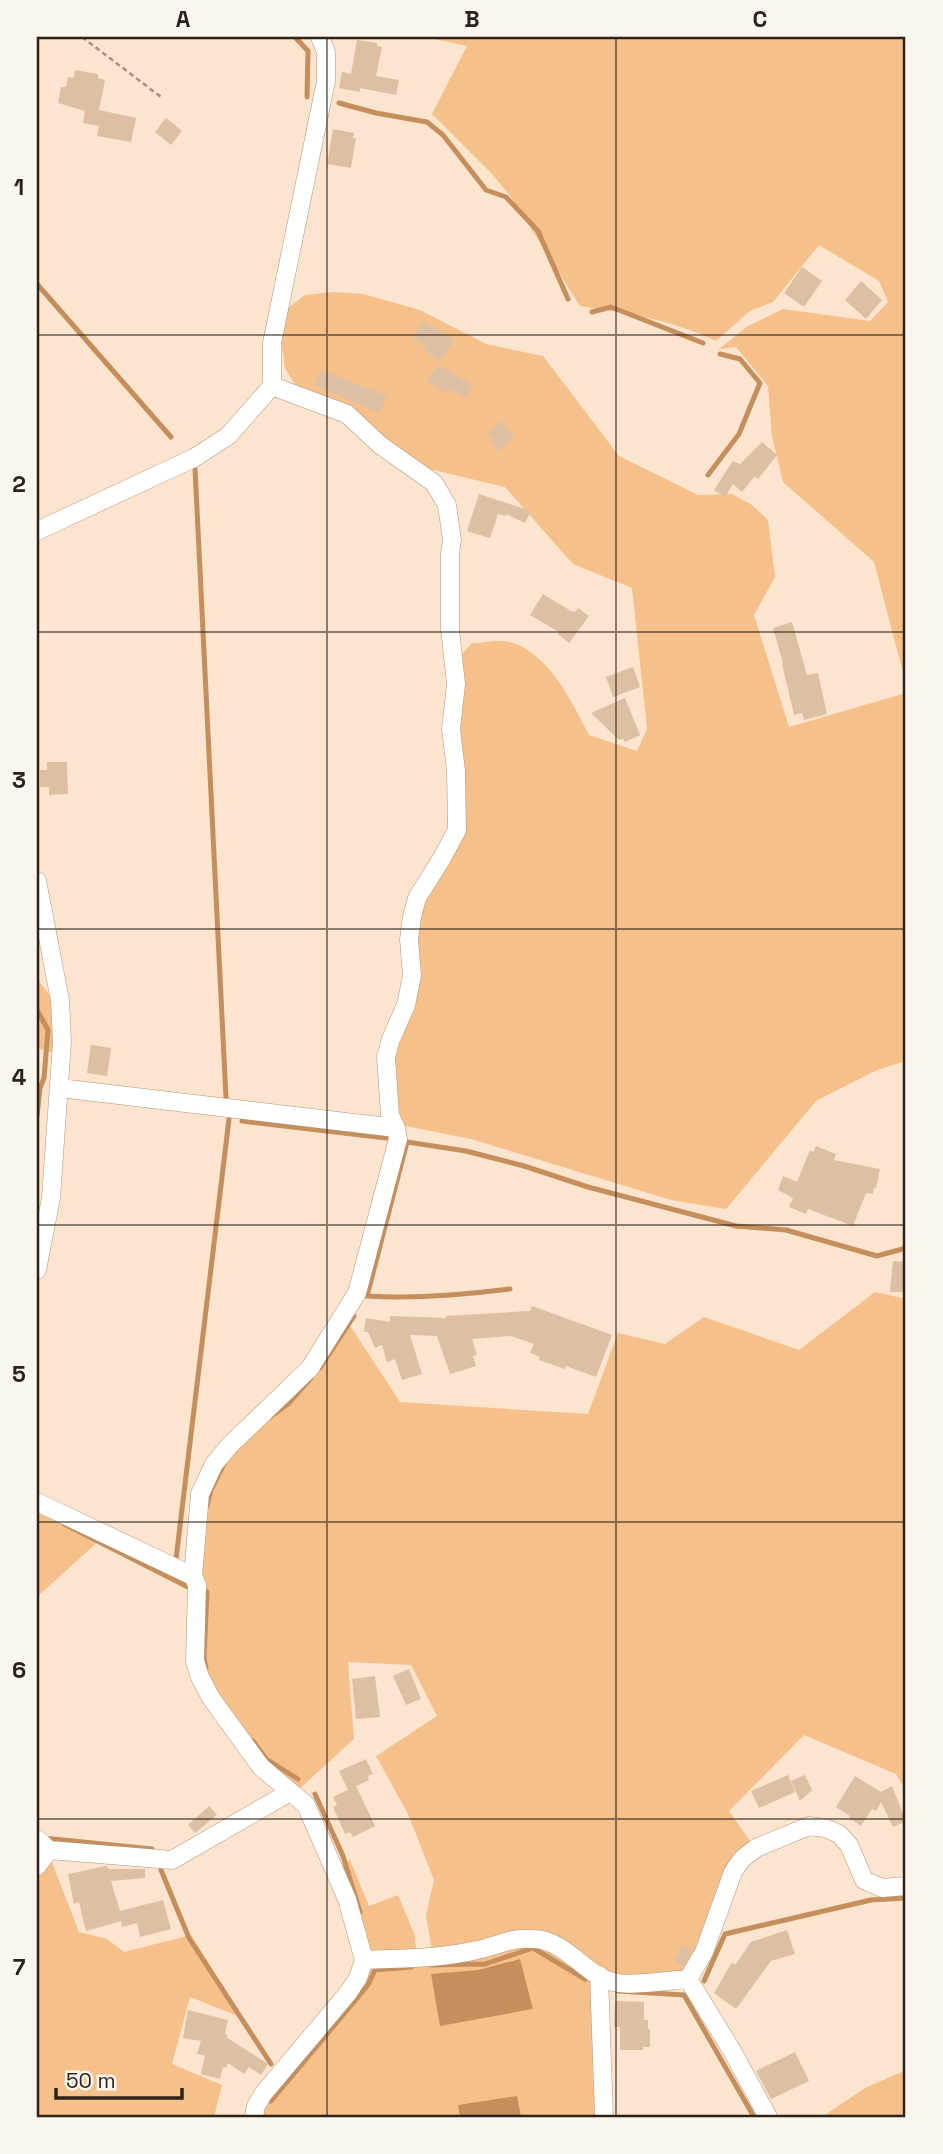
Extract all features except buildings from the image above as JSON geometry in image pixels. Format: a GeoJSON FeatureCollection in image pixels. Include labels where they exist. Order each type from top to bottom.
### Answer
{"type":"FeatureCollection","features":[{"type":"Feature","properties":{"kind":"street"},"geometry":{"type":"LineString","coordinates":[[37,531],[194,458],[228,436],[272,386],[272,343],[326,81],[326,52],[320,37]]}},
{"type":"Feature","properties":{"kind":"street"},"geometry":{"type":"LineString","coordinates":[[254,2117],[262,2094],[348,1993],[358,1978],[364,1960],[347,1899],[306,1805],[261,1766],[211,1698],[200,1677],[195,1661],[200,1494],[214,1464],[229,1446],[310,1368],[357,1293],[398,1139],[390,1115],[386,1057],[405,1005],[412,976],[409,939],[412,917],[417,898],[457,830],[456,771],[451,729],[456,684],[450,629],[452,540],[447,505],[434,483],[380,445],[346,414],[272,386]]}},
{"type":"Feature","properties":{"kind":"street"},"geometry":{"type":"LineString","coordinates":[[37,881],[60,1000],[62,1042],[51,1198],[37,1270]]}},
{"type":"Feature","properties":{"kind":"street"},"geometry":{"type":"LineString","coordinates":[[60,1088],[396,1128]]}},
{"type":"Feature","properties":{"kind":"street"},"geometry":{"type":"LineString","coordinates":[[37,1502],[196,1586]]}},
{"type":"Feature","properties":{"kind":"street"},"geometry":{"type":"LineString","coordinates":[[37,1866],[43,1844],[172,1860],[290,1792]]}},
{"type":"Feature","properties":{"kind":"street"},"geometry":{"type":"LineString","coordinates":[[688,1979],[704,1952],[733,1872],[742,1859],[756,1848],[809,1826],[825,1828],[839,1834],[849,1845],[864,1880],[882,1888],[906,1886]]}},
{"type":"Feature","properties":{"kind":"street"},"geometry":{"type":"LineString","coordinates":[[364,1960],[446,1955],[479,1950],[506,1939],[535,1938],[557,1944],[589,1970],[617,1983],[688,1979]]}},
{"type":"Feature","properties":{"kind":"street"},"geometry":{"type":"LineString","coordinates":[[599,1975],[604,2117]]}},
{"type":"Feature","properties":{"kind":"street"},"geometry":{"type":"LineString","coordinates":[[688,1979],[768,2117]]}},
{"type":"Feature","properties":{"kind":"path"},"geometry":{"type":"LineString","coordinates":[[82,37],[161,97]]}},
{"type":"Feature","properties":{"kind":"shaded area"},"geometry":{"type":"Polygon","coordinates":[[[425,37],[906,37],[906,684],[874,562],[783,482],[772,437],[768,386],[736,347],[719,349],[748,326],[783,309],[870,321],[888,302],[879,281],[819,245],[773,302],[750,311],[716,341],[665,322],[580,306],[511,197],[432,114],[467,46],[425,37]]]}},
{"type":"Feature","properties":{"kind":"shaded area"},"geometry":{"type":"Polygon","coordinates":[[[334,292],[363,294],[420,310],[486,344],[543,356],[619,456],[698,495],[732,494],[752,505],[768,520],[775,577],[754,615],[789,727],[906,693],[906,1061],[877,1070],[816,1101],[726,1209],[671,1200],[471,1139],[406,1126],[397,1117],[392,1056],[421,905],[460,832],[458,658],[472,643],[510,642],[524,648],[548,668],[567,694],[589,735],[637,751],[647,729],[632,588],[573,564],[505,487],[421,467],[342,405],[299,391],[285,368],[280,333],[287,309],[305,295],[334,292]]]}},
{"type":"Feature","properties":{"kind":"shaded area"},"geometry":{"type":"Polygon","coordinates":[[[37,979],[55,1002],[57,1054],[37,1048],[37,979]]]}},
{"type":"Feature","properties":{"kind":"shaded area"},"geometry":{"type":"Polygon","coordinates":[[[875,1292],[906,1299],[906,1791],[896,1774],[804,1735],[729,1811],[752,1844],[686,1973],[610,1978],[563,1944],[432,1951],[426,1915],[434,1880],[408,1814],[376,1756],[437,1716],[411,1665],[348,1662],[354,1739],[297,1791],[263,1764],[212,1690],[199,1662],[198,1562],[203,1507],[219,1467],[313,1373],[349,1324],[400,1402],[588,1414],[618,1333],[665,1344],[704,1317],[799,1350],[875,1292]]]}},
{"type":"Feature","properties":{"kind":"shaded area"},"geometry":{"type":"Polygon","coordinates":[[[37,1506],[102,1538],[37,1597],[37,1506]]]}},
{"type":"Feature","properties":{"kind":"shaded area"},"geometry":{"type":"Polygon","coordinates":[[[50,1857],[79,1932],[107,1939],[124,1952],[191,1935],[243,2018],[190,1997],[172,2064],[222,2085],[214,2117],[37,2117],[37,1871],[50,1857]]]}},
{"type":"Feature","properties":{"kind":"shaded area"},"geometry":{"type":"Polygon","coordinates":[[[350,1860],[369,1906],[398,1895],[415,1936],[416,1951],[372,1953],[363,1949],[341,1868],[350,1860]]]}},
{"type":"Feature","properties":{"kind":"shaded area"},"geometry":{"type":"Polygon","coordinates":[[[515,1944],[550,1947],[596,1980],[600,2117],[259,2117],[260,2110],[368,1966],[515,1944]]]}},
{"type":"Feature","properties":{"kind":"shaded area"},"geometry":{"type":"Polygon","coordinates":[[[520,1959],[533,2009],[440,2026],[431,1974],[478,1970],[520,1959]]]}},
{"type":"Feature","properties":{"kind":"shaded area"},"geometry":{"type":"Polygon","coordinates":[[[906,2070],[906,2117],[822,2117],[865,2088],[906,2070]]]}},
{"type":"Feature","properties":{"kind":"shaded area"},"geometry":{"type":"Polygon","coordinates":[[[517,2096],[521,2117],[460,2117],[458,2105],[517,2096]]]}},
{"type":"Feature","properties":{"kind":"waterway"},"geometry":{"type":"LineString","coordinates":[[295,37],[308,51],[307,97]]}},
{"type":"Feature","properties":{"kind":"waterway"},"geometry":{"type":"LineString","coordinates":[[339,103],[427,122],[443,135],[486,190],[506,197],[538,231],[568,299]]}},
{"type":"Feature","properties":{"kind":"waterway"},"geometry":{"type":"LineString","coordinates":[[37,284],[171,437]]}},
{"type":"Feature","properties":{"kind":"waterway"},"geometry":{"type":"LineString","coordinates":[[592,312],[611,307],[703,343]]}},
{"type":"Feature","properties":{"kind":"waterway"},"geometry":{"type":"LineString","coordinates":[[708,475],[739,434],[760,383],[740,359],[720,354]]}},
{"type":"Feature","properties":{"kind":"waterway"},"geometry":{"type":"LineString","coordinates":[[195,469],[226,1098]]}},
{"type":"Feature","properties":{"kind":"waterway"},"geometry":{"type":"LineString","coordinates":[[37,1010],[48,1030],[44,1078],[40,1088],[37,1116]]}},
{"type":"Feature","properties":{"kind":"waterway"},"geometry":{"type":"LineString","coordinates":[[176,1559],[229,1119]]}},
{"type":"Feature","properties":{"kind":"waterway"},"geometry":{"type":"LineString","coordinates":[[242,1121],[386,1138]]}},
{"type":"Feature","properties":{"kind":"waterway"},"geometry":{"type":"LineString","coordinates":[[510,1289],[439,1296],[367,1296],[407,1142],[466,1151],[736,1226],[786,1230],[877,1256],[906,1248]]}},
{"type":"Feature","properties":{"kind":"waterway"},"geometry":{"type":"LineString","coordinates":[[320,1368],[354,1316]]}},
{"type":"Feature","properties":{"kind":"waterway"},"geometry":{"type":"LineString","coordinates":[[270,1417],[288,1404],[311,1378]]}},
{"type":"Feature","properties":{"kind":"waterway"},"geometry":{"type":"LineString","coordinates":[[207,1506],[211,1490],[224,1464]]}},
{"type":"Feature","properties":{"kind":"waterway"},"geometry":{"type":"LineString","coordinates":[[64,1524],[190,1588],[207,1592],[204,1657],[206,1669]]}},
{"type":"Feature","properties":{"kind":"waterway"},"geometry":{"type":"LineString","coordinates":[[253,1741],[266,1759],[298,1779]]}},
{"type":"Feature","properties":{"kind":"waterway"},"geometry":{"type":"LineString","coordinates":[[315,1794],[343,1856],[360,1912]]}},
{"type":"Feature","properties":{"kind":"waterway"},"geometry":{"type":"LineString","coordinates":[[43,1838],[152,1849]]}},
{"type":"Feature","properties":{"kind":"waterway"},"geometry":{"type":"LineString","coordinates":[[161,1870],[189,1938],[271,2064]]}},
{"type":"Feature","properties":{"kind":"waterway"},"geometry":{"type":"LineString","coordinates":[[704,1981],[725,1934],[871,1900],[906,1898]]}},
{"type":"Feature","properties":{"kind":"waterway"},"geometry":{"type":"LineString","coordinates":[[431,1965],[485,1964],[533,1948],[585,1979]]}},
{"type":"Feature","properties":{"kind":"waterway"},"geometry":{"type":"LineString","coordinates":[[271,2101],[368,1985],[375,1970],[411,1967]]}},
{"type":"Feature","properties":{"kind":"waterway"},"geometry":{"type":"LineString","coordinates":[[618,1991],[684,1995],[754,2117]]}}]}
